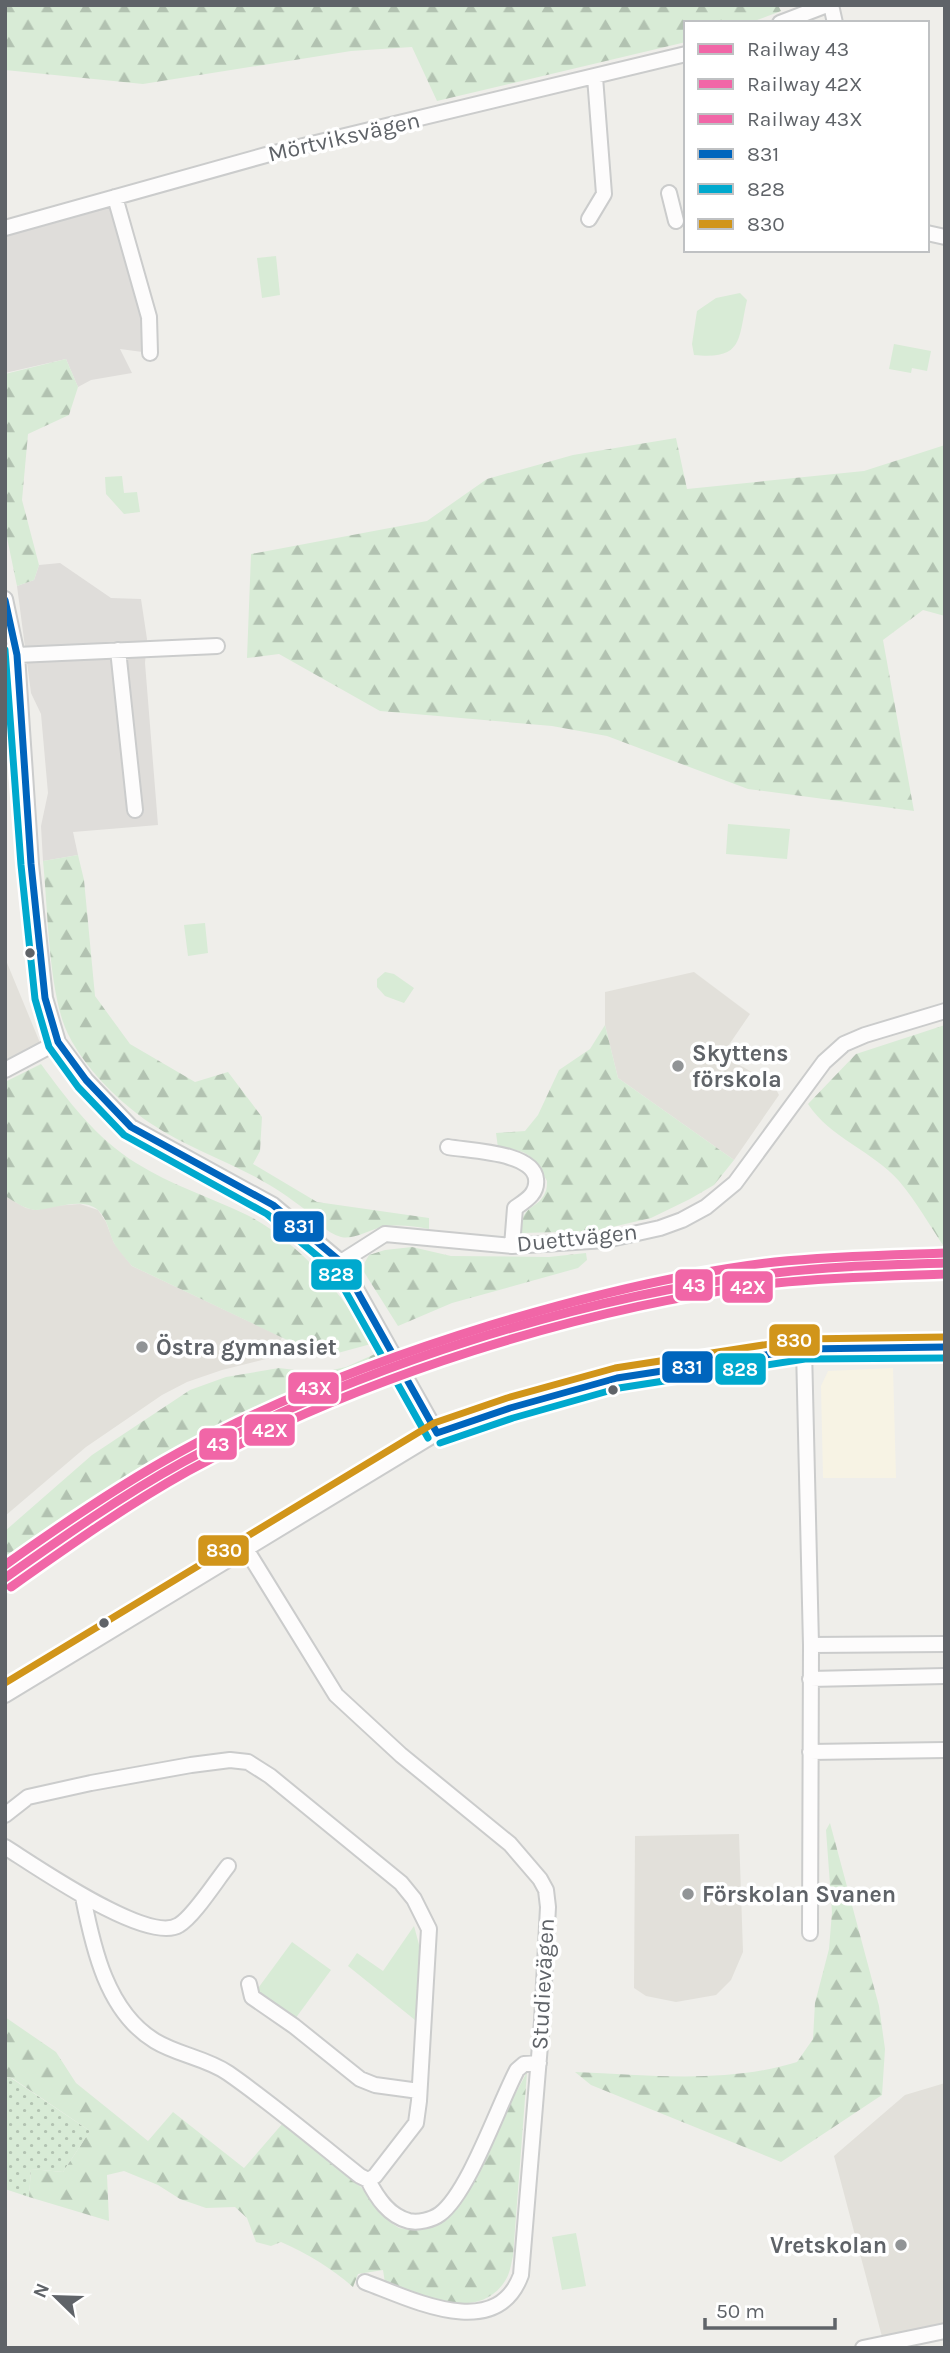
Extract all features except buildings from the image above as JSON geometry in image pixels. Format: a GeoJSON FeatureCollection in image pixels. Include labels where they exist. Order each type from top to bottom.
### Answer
{"type":"FeatureCollection","features":[{"type":"Feature","properties":{"kind":"street"},"geometry":{"type":"LineString","coordinates":[[785,21],[829,5]]}},
{"type":"Feature","properties":{"kind":"street","name":"Mörtviksvägen"},"geometry":{"type":"LineString","coordinates":[[5,228],[266,155],[684,55]]}},
{"type":"Feature","properties":{"kind":"street"},"geometry":{"type":"LineString","coordinates":[[590,219],[604,194],[595,77]]}},
{"type":"Feature","properties":{"kind":"street"},"geometry":{"type":"LineString","coordinates":[[669,193],[676,221]]}},
{"type":"Feature","properties":{"kind":"street"},"geometry":{"type":"LineString","coordinates":[[115,197],[149,317],[150,353]]}},
{"type":"Feature","properties":{"kind":"street"},"geometry":{"type":"LineString","coordinates":[[5,599],[17,655],[31,864],[46,998],[58,1042],[86,1080],[131,1127],[273,1205],[341,1262],[437,1433]]}},
{"type":"Feature","properties":{"kind":"street"},"geometry":{"type":"LineString","coordinates":[[17,655],[217,646]]}},
{"type":"Feature","properties":{"kind":"street"},"geometry":{"type":"LineString","coordinates":[[118,650],[135,810]]}},
{"type":"Feature","properties":{"kind":"street","name":"Duettvägen"},"geometry":{"type":"LineString","coordinates":[[341,1262],[385,1234],[512,1246],[606,1240],[660,1228],[682,1220],[706,1207],[735,1183],[824,1062],[844,1044],[945,1011]]}},
{"type":"Feature","properties":{"kind":"street"},"geometry":{"type":"LineString","coordinates":[[5,1070],[58,1042]]}},
{"type":"Feature","properties":{"kind":"street"},"geometry":{"type":"LineString","coordinates":[[448,1147],[511,1157],[528,1164],[537,1177],[536,1189],[515,1208],[512,1246]]}},
{"type":"Feature","properties":{"kind":"street"},"geometry":{"type":"LineString","coordinates":[[5,1695],[437,1433],[510,1408],[617,1378],[804,1349],[945,1347]]}},
{"type":"Feature","properties":{"kind":"street"},"geometry":{"type":"LineString","coordinates":[[804,1349],[811,1645],[810,1933]]}},
{"type":"Feature","properties":{"kind":"street","name":"Studievägen"},"geometry":{"type":"LineString","coordinates":[[246,1549],[335,1695],[401,1755],[510,1844],[531,1867],[546,1890],[548,1907],[539,2063],[521,2275],[516,2288],[509,2297],[491,2308],[474,2312],[443,2310],[365,2282]]}},
{"type":"Feature","properties":{"kind":"street"},"geometry":{"type":"LineString","coordinates":[[811,1645],[945,1644]]}},
{"type":"Feature","properties":{"kind":"street"},"geometry":{"type":"LineString","coordinates":[[810,1679],[945,1676]]}},
{"type":"Feature","properties":{"kind":"street"},"geometry":{"type":"LineString","coordinates":[[810,1752],[945,1750]]}},
{"type":"Feature","properties":{"kind":"street"},"geometry":{"type":"LineString","coordinates":[[5,1815],[28,1797],[92,1783],[191,1765],[230,1760],[248,1762],[270,1776],[401,1883],[414,1899],[429,1929],[416,2123],[375,2176],[368,2180]]}},
{"type":"Feature","properties":{"kind":"street"},"geometry":{"type":"LineString","coordinates":[[5,1847],[83,1897],[138,1923],[169,1928],[179,1926],[228,1866]]}},
{"type":"Feature","properties":{"kind":"street"},"geometry":{"type":"LineString","coordinates":[[83,1897],[92,1943],[111,1990],[130,2024],[156,2042],[227,2072],[368,2180],[376,2197],[397,2218],[416,2222],[438,2216],[450,2204],[472,2167],[517,2070],[524,2064],[539,2063]]}},
{"type":"Feature","properties":{"kind":"street"},"geometry":{"type":"LineString","coordinates":[[249,1984],[252,1997],[294,2026],[360,2079],[375,2085],[419,2091]]}},
{"type":"Feature","properties":{"kind":"street"},"geometry":{"type":"LineString","coordinates":[[863,2348],[945,2331]]}},
{"type":"Feature","properties":{"kind":"shaded area"},"geometry":{"type":"Polygon","coordinates":[[[115,197],[150,353],[120,349],[132,373],[91,380],[78,387],[66,359],[5,373],[5,236],[115,197]]]}},
{"type":"Feature","properties":{"kind":"shaded area"},"geometry":{"type":"Polygon","coordinates":[[[60,563],[111,598],[141,599],[147,639],[145,663],[158,825],[73,832],[78,855],[43,861],[41,826],[48,793],[41,714],[31,693],[17,586],[34,580],[39,565],[60,563]]]}},
{"type":"Feature","properties":{"kind":"shaded area"},"geometry":{"type":"Polygon","coordinates":[[[5,958],[43,1050],[5,1070],[5,958]]]}},
{"type":"Feature","properties":{"kind":"shaded area","name":"Skyttens förskola"},"geometry":{"type":"Polygon","coordinates":[[[694,972],[750,1014],[722,1055],[773,1084],[779,1095],[734,1160],[618,1078],[605,1025],[605,992],[694,972]]]}},
{"type":"Feature","properties":{"kind":"shaded area","name":"Östra gymnasiet"},"geometry":{"type":"Polygon","coordinates":[[[5,1196],[26,1208],[36,1210],[80,1204],[98,1210],[114,1243],[132,1266],[282,1337],[274,1357],[222,1370],[187,1382],[162,1395],[86,1447],[5,1516],[5,1196]]]}},
{"type":"Feature","properties":{"kind":"shaded area"},"geometry":{"type":"Polygon","coordinates":[[[893,1368],[896,1478],[823,1478],[821,1386],[828,1371],[893,1368]]]}},
{"type":"Feature","properties":{"kind":"shaded area","name":"Förskolan Svanen"},"geometry":{"type":"Polygon","coordinates":[[[739,1834],[743,1952],[731,1980],[716,1995],[676,2002],[646,1996],[634,1988],[635,1836],[739,1834]]]}},
{"type":"Feature","properties":{"kind":"shaded area","name":"Vretskolan"},"geometry":{"type":"Polygon","coordinates":[[[945,2083],[945,2335],[911,2348],[885,2348],[834,2156],[905,2095],[945,2083]]]}},
{"type":"Feature","properties":{"kind":"green space"},"geometry":{"type":"Polygon","coordinates":[[[5,5],[778,5],[781,11],[754,21],[684,21],[684,42],[437,101],[412,47],[351,51],[143,84],[5,70],[5,5]]]}},
{"type":"Feature","properties":{"kind":"green space"},"geometry":{"type":"Polygon","coordinates":[[[276,256],[280,295],[262,298],[257,258],[276,256]]]}},
{"type":"Feature","properties":{"kind":"green space"},"geometry":{"type":"Polygon","coordinates":[[[740,293],[747,300],[736,344],[722,354],[694,355],[692,344],[697,311],[716,298],[740,293]]]}},
{"type":"Feature","properties":{"kind":"green space"},"geometry":{"type":"Polygon","coordinates":[[[894,344],[931,351],[927,371],[912,368],[911,373],[889,369],[894,344]]]}},
{"type":"Feature","properties":{"kind":"green space"},"geometry":{"type":"Polygon","coordinates":[[[66,359],[78,387],[69,415],[28,434],[22,500],[39,565],[34,580],[17,586],[5,528],[5,374],[66,359]]]}},
{"type":"Feature","properties":{"kind":"green space"},"geometry":{"type":"Polygon","coordinates":[[[676,438],[687,489],[864,471],[945,445],[945,616],[923,610],[883,640],[914,811],[748,789],[607,736],[552,726],[380,711],[279,654],[247,658],[251,554],[427,521],[487,479],[573,455],[676,438]]]}},
{"type":"Feature","properties":{"kind":"green space"},"geometry":{"type":"Polygon","coordinates":[[[122,476],[124,493],[137,492],[140,512],[124,514],[106,494],[105,477],[122,476]]]}},
{"type":"Feature","properties":{"kind":"green space"},"geometry":{"type":"Polygon","coordinates":[[[728,824],[790,829],[787,859],[726,854],[728,824]]]}},
{"type":"Feature","properties":{"kind":"green space"},"geometry":{"type":"Polygon","coordinates":[[[78,855],[84,880],[95,996],[130,1044],[195,1082],[228,1072],[262,1117],[260,1151],[253,1164],[317,1202],[429,1218],[429,1229],[393,1226],[351,1237],[336,1235],[270,1186],[150,1123],[111,1091],[86,1063],[68,1034],[54,982],[43,861],[78,855]]]}},
{"type":"Feature","properties":{"kind":"green space"},"geometry":{"type":"Polygon","coordinates":[[[205,923],[208,953],[188,956],[184,925],[205,923]]]}},
{"type":"Feature","properties":{"kind":"green space"},"geometry":{"type":"Polygon","coordinates":[[[385,972],[394,974],[414,988],[404,1003],[385,996],[377,987],[377,979],[385,972]]]}},
{"type":"Feature","properties":{"kind":"green space"},"geometry":{"type":"Polygon","coordinates":[[[605,1025],[618,1078],[734,1160],[714,1185],[651,1218],[595,1231],[522,1233],[523,1217],[542,1199],[547,1181],[529,1156],[516,1150],[498,1148],[496,1133],[525,1131],[538,1115],[559,1070],[590,1049],[605,1025]]]}},
{"type":"Feature","properties":{"kind":"green space"},"geometry":{"type":"Polygon","coordinates":[[[945,1025],[945,1248],[899,1181],[877,1161],[828,1126],[808,1104],[856,1054],[945,1025]]]}},
{"type":"Feature","properties":{"kind":"green space"},"geometry":{"type":"Polygon","coordinates":[[[41,1064],[84,1118],[122,1153],[163,1178],[265,1225],[301,1254],[318,1270],[348,1307],[371,1344],[323,1357],[132,1266],[115,1245],[101,1214],[91,1206],[75,1204],[35,1210],[5,1196],[5,1082],[41,1064]]]}},
{"type":"Feature","properties":{"kind":"green space"},"geometry":{"type":"Polygon","coordinates":[[[412,1247],[451,1256],[549,1257],[586,1253],[587,1260],[578,1268],[452,1303],[398,1326],[364,1272],[365,1262],[369,1255],[412,1247]]]}},
{"type":"Feature","properties":{"kind":"green space"},"geometry":{"type":"Polygon","coordinates":[[[375,1354],[379,1365],[223,1430],[118,1489],[5,1568],[5,1531],[92,1455],[190,1390],[226,1377],[279,1368],[319,1373],[346,1367],[375,1354]]]}},
{"type":"Feature","properties":{"kind":"green space"},"geometry":{"type":"Polygon","coordinates":[[[830,1823],[879,2006],[885,2049],[882,2095],[781,2162],[591,2085],[575,2072],[715,2076],[770,2069],[797,2062],[813,2039],[815,2003],[829,1949],[832,1912],[826,1830],[830,1823]]]}},
{"type":"Feature","properties":{"kind":"green space"},"geometry":{"type":"Polygon","coordinates":[[[414,1926],[421,1952],[415,2020],[348,1966],[357,1953],[383,1971],[414,1926]]]}},
{"type":"Feature","properties":{"kind":"green space"},"geometry":{"type":"Polygon","coordinates":[[[292,1942],[331,1970],[295,2019],[256,1991],[292,1942]]]}},
{"type":"Feature","properties":{"kind":"green space"},"geometry":{"type":"Polygon","coordinates":[[[5,2017],[56,2052],[76,2083],[148,2141],[173,2112],[244,2168],[283,2123],[362,2188],[390,2222],[399,2228],[411,2230],[436,2225],[455,2211],[475,2179],[494,2134],[527,2072],[513,2256],[507,2278],[494,2294],[480,2301],[465,2303],[432,2299],[385,2283],[383,2270],[358,2274],[353,2287],[310,2256],[281,2242],[271,2246],[256,2242],[247,2218],[235,2207],[206,2208],[180,2199],[158,2185],[124,2171],[107,2175],[109,2221],[29,2197],[31,2169],[63,2172],[90,2131],[12,2078],[5,2077],[5,2017]]]}},
{"type":"Feature","properties":{"kind":"green space"},"geometry":{"type":"Polygon","coordinates":[[[5,2077],[11,2078],[90,2131],[63,2172],[31,2169],[29,2197],[5,2189],[5,2077]]]}},
{"type":"Feature","properties":{"kind":"green space"},"geometry":{"type":"Polygon","coordinates":[[[576,2233],[586,2286],[562,2290],[552,2237],[576,2233]]]}},
{"type":"Feature","properties":{"kind":"rail line","name":"43X"},"geometry":{"type":"LineString","coordinates":[[5,1565],[112,1492],[215,1433],[331,1381],[451,1338],[526,1315],[667,1279],[796,1260],[945,1253]]}},
{"type":"Feature","properties":{"kind":"rail line","name":"43"},"geometry":{"type":"LineString","coordinates":[[5,1578],[70,1532],[183,1462],[321,1396],[470,1341],[547,1318],[701,1284],[818,1269],[945,1263]]}},
{"type":"Feature","properties":{"kind":"rail line","name":"42X"},"geometry":{"type":"LineString","coordinates":[[11,1587],[76,1541],[188,1471],[325,1405],[473,1351],[626,1309],[702,1294],[797,1281],[945,1274]]}},
{"type":"Feature","properties":{"kind":"transit line","name":"831"},"geometry":{"type":"LineString","coordinates":[[5,600],[17,655],[31,864],[45,998],[58,1042],[86,1080],[131,1127],[273,1205],[341,1262],[437,1433]]}},
{"type":"Feature","properties":{"kind":"transit line","name":"828"},"geometry":{"type":"LineString","coordinates":[[5,650],[21,865],[35,999],[49,1047],[78,1087],[124,1135],[267,1214],[333,1269],[428,1438]]}},
{"type":"Feature","properties":{"kind":"transit line","name":"830"},"geometry":{"type":"LineString","coordinates":[[5,1683],[434,1423],[507,1398],[615,1368],[802,1339],[945,1337]]}},
{"type":"Feature","properties":{"kind":"transit line","name":"831"},"geometry":{"type":"LineString","coordinates":[[437,1433],[510,1408],[617,1378],[804,1349],[945,1347]]}},
{"type":"Feature","properties":{"kind":"transit line","name":"828"},"geometry":{"type":"LineString","coordinates":[[440,1443],[513,1418],[619,1388],[805,1359],[945,1358]]}},
{"type":"Feature","properties":{"kind":"place","name":"Skyttens förskola"},"geometry":{"type":"Point","coordinates":[678,1066]}},
{"type":"Feature","properties":{"kind":"place","name":"Östra gymnasiet"},"geometry":{"type":"Point","coordinates":[142,1347]}},
{"type":"Feature","properties":{"kind":"place","name":"Förskolan Svanen"},"geometry":{"type":"Point","coordinates":[688,1894]}},
{"type":"Feature","properties":{"kind":"place","name":"Vretskolan"},"geometry":{"type":"Point","coordinates":[901,2245]}}]}
